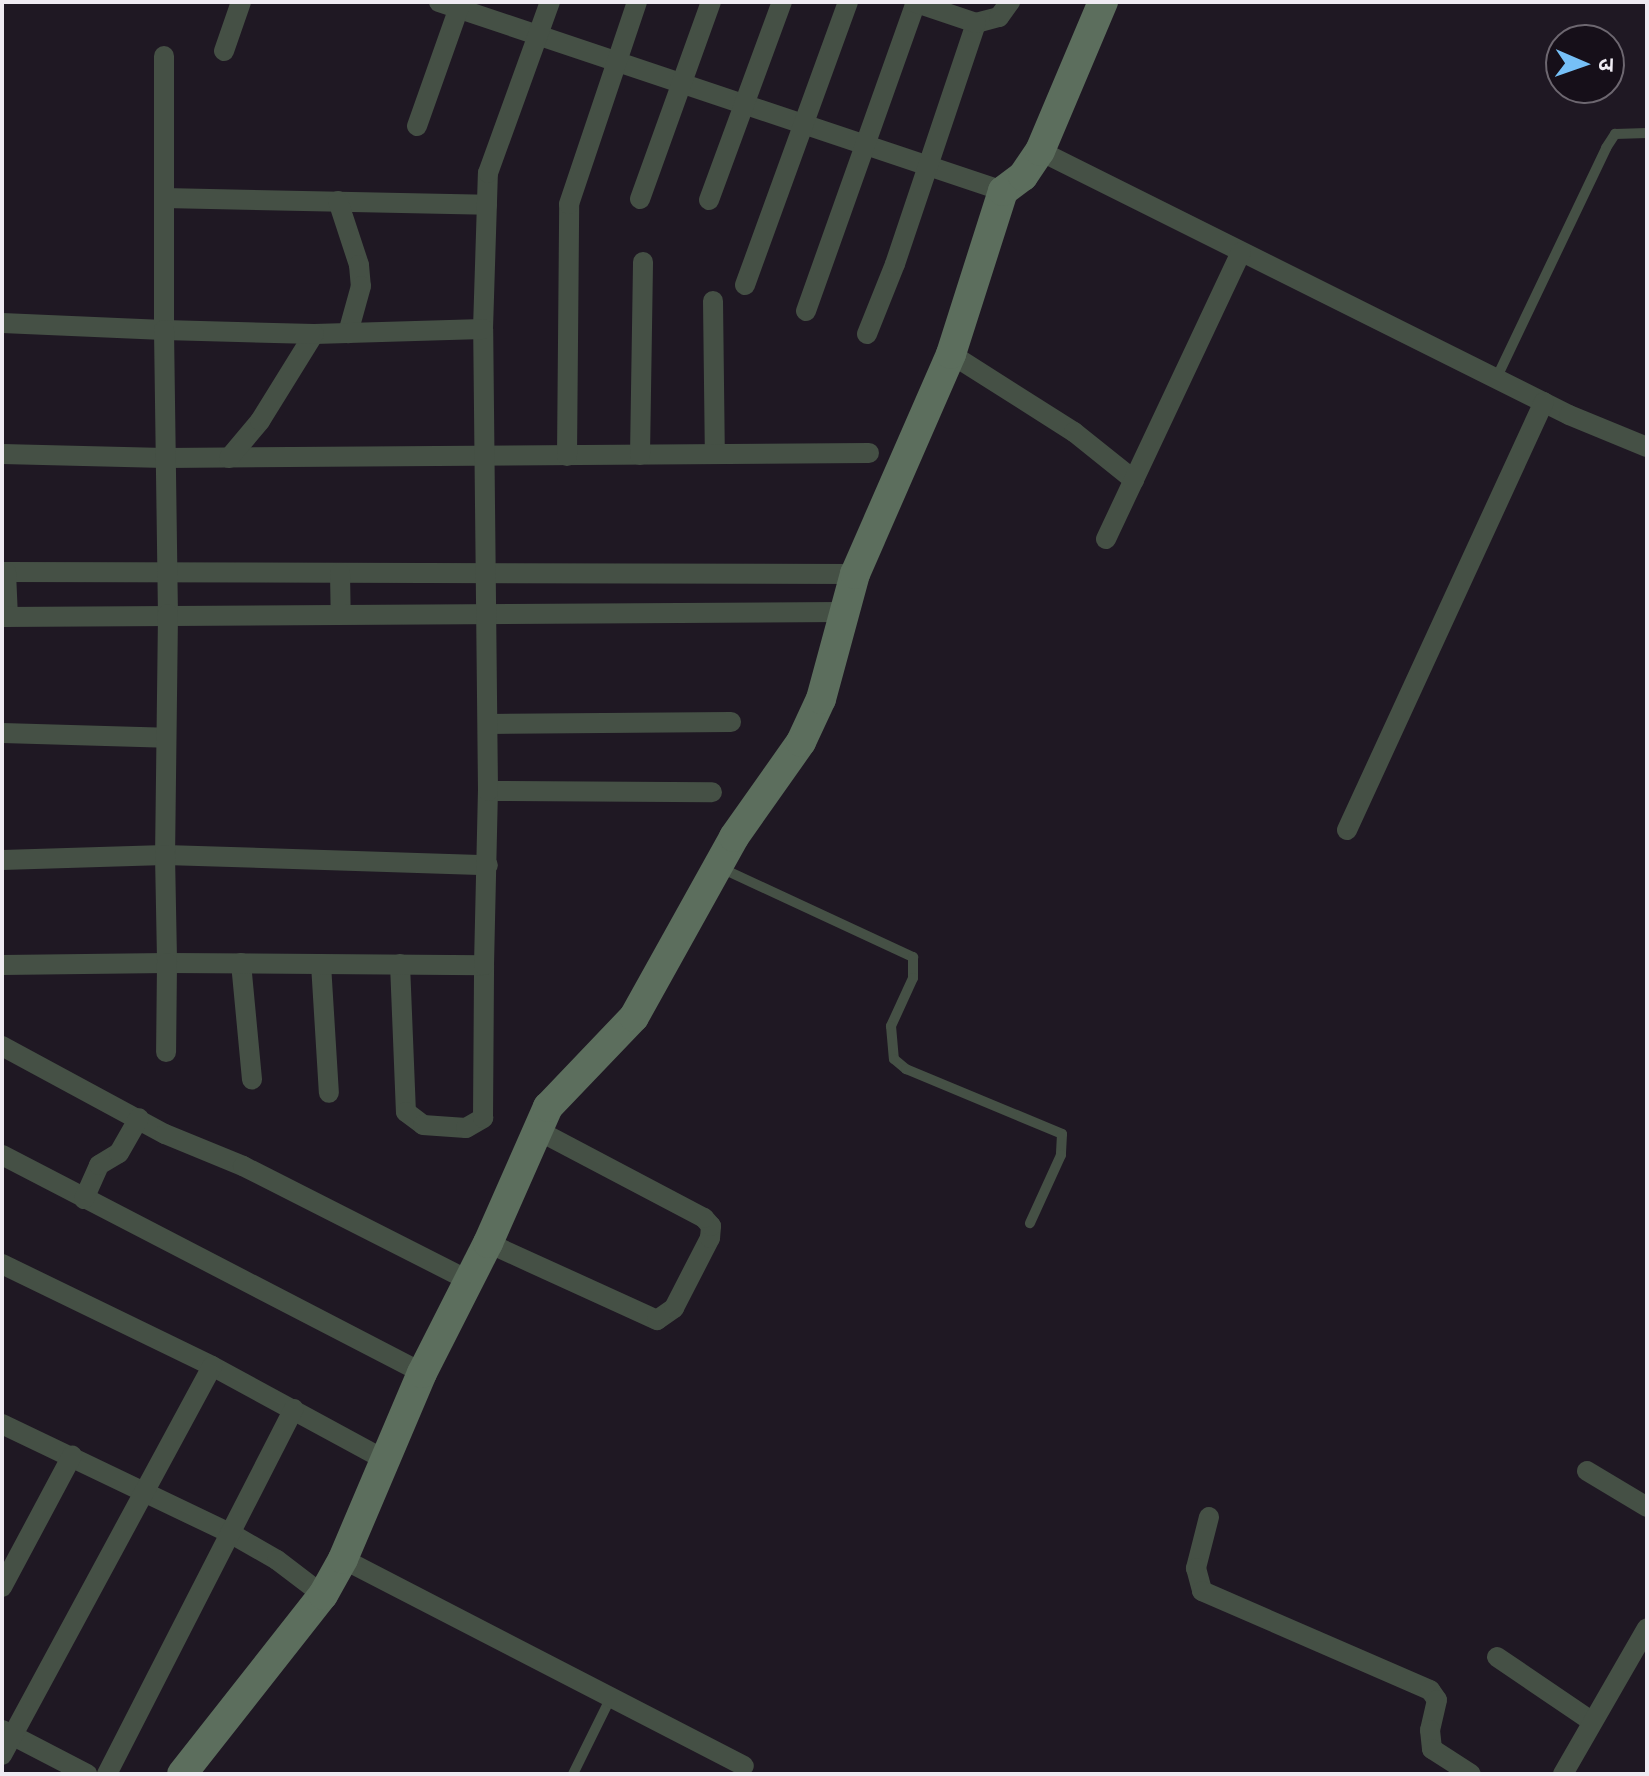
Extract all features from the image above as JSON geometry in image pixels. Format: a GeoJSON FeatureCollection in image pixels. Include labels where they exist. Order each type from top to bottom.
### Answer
{"type":"FeatureCollection","features":[{"type":"Feature","properties":{"kind":"street"},"geometry":{"type":"LineString","coordinates":[[224,51],[241,2]]}},
{"type":"Feature","properties":{"kind":"street"},"geometry":{"type":"LineString","coordinates":[[439,2],[460,5],[741,105],[930,164],[1003,191]]}},
{"type":"Feature","properties":{"kind":"street"},"geometry":{"type":"LineString","coordinates":[[400,964],[406,1112],[423,1125],[466,1128],[483,1118],[488,865],[488,572],[483,329],[488,173],[550,2]]}},
{"type":"Feature","properties":{"kind":"street"},"geometry":{"type":"LineString","coordinates":[[567,456],[569,204],[637,2]]}},
{"type":"Feature","properties":{"kind":"street"},"geometry":{"type":"LineString","coordinates":[[640,199],[711,2]]}},
{"type":"Feature","properties":{"kind":"street"},"geometry":{"type":"LineString","coordinates":[[709,200],[741,105],[782,2]]}},
{"type":"Feature","properties":{"kind":"street"},"geometry":{"type":"LineString","coordinates":[[745,285],[848,2]]}},
{"type":"Feature","properties":{"kind":"street"},"geometry":{"type":"LineString","coordinates":[[806,311],[915,2],[994,16],[930,164],[867,334]]}},
{"type":"Feature","properties":{"kind":"street"},"geometry":{"type":"LineString","coordinates":[[182,1774],[323,1595],[343,1559],[422,1373],[488,1243],[548,1107],[634,1017],[720,868],[734,837],[801,742],[821,699],[841,612],[855,574],[951,354],[1003,191],[1023,176],[1040,151],[1103,2]]}},
{"type":"Feature","properties":{"kind":"street"},"geometry":{"type":"LineString","coordinates":[[417,126],[460,5]]}},
{"type":"Feature","properties":{"kind":"street"},"geometry":{"type":"LineString","coordinates":[[164,56],[168,614],[166,1052]]}},
{"type":"Feature","properties":{"kind":"street"},"geometry":{"type":"LineString","coordinates":[[1040,151],[1544,402],[1647,447]]}},
{"type":"Feature","properties":{"kind":"street"},"geometry":{"type":"LineString","coordinates":[[164,198],[487,205]]}},
{"type":"Feature","properties":{"kind":"street"},"geometry":{"type":"LineString","coordinates":[[338,201],[359,265],[361,286],[348,333]]}},
{"type":"Feature","properties":{"kind":"street"},"geometry":{"type":"LineString","coordinates":[[1106,539],[1241,252]]}},
{"type":"Feature","properties":{"kind":"street"},"geometry":{"type":"LineString","coordinates":[[640,455],[643,262]]}},
{"type":"Feature","properties":{"kind":"street"},"geometry":{"type":"LineString","coordinates":[[713,301],[715,454]]}},
{"type":"Feature","properties":{"kind":"street"},"geometry":{"type":"LineString","coordinates":[[2,323],[314,334],[483,329]]}},
{"type":"Feature","properties":{"kind":"street"},"geometry":{"type":"LineString","coordinates":[[229,458],[260,421],[314,334]]}},
{"type":"Feature","properties":{"kind":"street"},"geometry":{"type":"LineString","coordinates":[[951,354],[1074,432],[1134,480]]}},
{"type":"Feature","properties":{"kind":"street"},"geometry":{"type":"LineString","coordinates":[[1347,830],[1544,402]]}},
{"type":"Feature","properties":{"kind":"street"},"geometry":{"type":"LineString","coordinates":[[2,454],[229,458],[869,453]]}},
{"type":"Feature","properties":{"kind":"street"},"geometry":{"type":"LineString","coordinates":[[841,612],[488,615],[341,612],[5,617],[4,572],[855,574]]}},
{"type":"Feature","properties":{"kind":"street"},"geometry":{"type":"LineString","coordinates":[[340,573],[341,612]]}},
{"type":"Feature","properties":{"kind":"street"},"geometry":{"type":"LineString","coordinates":[[488,724],[731,722]]}},
{"type":"Feature","properties":{"kind":"street"},"geometry":{"type":"LineString","coordinates":[[2,733],[166,738]]}},
{"type":"Feature","properties":{"kind":"street"},"geometry":{"type":"LineString","coordinates":[[488,791],[712,792]]}},
{"type":"Feature","properties":{"kind":"street"},"geometry":{"type":"LineString","coordinates":[[2,860],[165,855],[488,865]]}},
{"type":"Feature","properties":{"kind":"street"},"geometry":{"type":"LineString","coordinates":[[241,963],[252,1079]]}},
{"type":"Feature","properties":{"kind":"street"},"geometry":{"type":"LineString","coordinates":[[321,964],[329,1093]]}},
{"type":"Feature","properties":{"kind":"street"},"geometry":{"type":"LineString","coordinates":[[2,965],[484,965]]}},
{"type":"Feature","properties":{"kind":"street"},"geometry":{"type":"LineString","coordinates":[[2,1046],[139,1118],[468,1280]]}},
{"type":"Feature","properties":{"kind":"street"},"geometry":{"type":"LineString","coordinates":[[84,1199],[99,1165],[119,1153],[139,1118]]}},
{"type":"Feature","properties":{"kind":"street"},"geometry":{"type":"LineString","coordinates":[[488,1243],[657,1320],[674,1308],[710,1238],[711,1226],[704,1218],[537,1130]]}},
{"type":"Feature","properties":{"kind":"street"},"geometry":{"type":"LineString","coordinates":[[2,1155],[422,1373]]}},
{"type":"Feature","properties":{"kind":"street"},"geometry":{"type":"LineString","coordinates":[[2,1264],[212,1366],[385,1460]]}},
{"type":"Feature","properties":{"kind":"street"},"geometry":{"type":"LineString","coordinates":[[2,1755],[8,1733],[147,1492],[212,1366]]}},
{"type":"Feature","properties":{"kind":"street"},"geometry":{"type":"LineString","coordinates":[[107,1774],[294,1409]]}},
{"type":"Feature","properties":{"kind":"street"},"geometry":{"type":"LineString","coordinates":[[2,1424],[230,1533],[323,1595]]}},
{"type":"Feature","properties":{"kind":"street"},"geometry":{"type":"LineString","coordinates":[[2,1587],[72,1456]]}},
{"type":"Feature","properties":{"kind":"street"},"geometry":{"type":"LineString","coordinates":[[1587,1471],[1647,1507]]}},
{"type":"Feature","properties":{"kind":"street"},"geometry":{"type":"LineString","coordinates":[[1209,1517],[1196,1568],[1202,1591],[1430,1690],[1437,1700],[1430,1730],[1432,1749],[1471,1774]]}},
{"type":"Feature","properties":{"kind":"street"},"geometry":{"type":"LineString","coordinates":[[343,1559],[744,1766]]}},
{"type":"Feature","properties":{"kind":"street"},"geometry":{"type":"LineString","coordinates":[[1563,1774],[1647,1628]]}},
{"type":"Feature","properties":{"kind":"street"},"geometry":{"type":"LineString","coordinates":[[1497,1657],[1591,1721]]}},
{"type":"Feature","properties":{"kind":"street"},"geometry":{"type":"LineString","coordinates":[[8,1733],[87,1774]]}},
{"type":"Feature","properties":{"kind":"lane"},"geometry":{"type":"LineString","coordinates":[[1497,377],[1606,148],[1615,134],[1647,133]]}},
{"type":"Feature","properties":{"kind":"lane"},"geometry":{"type":"LineString","coordinates":[[720,868],[913,957],[913,978],[891,1026],[894,1059],[906,1069],[1062,1134],[1061,1155],[1030,1223]]}},
{"type":"Feature","properties":{"kind":"lane"},"geometry":{"type":"LineString","coordinates":[[573,1774],[611,1697]]}}]}
